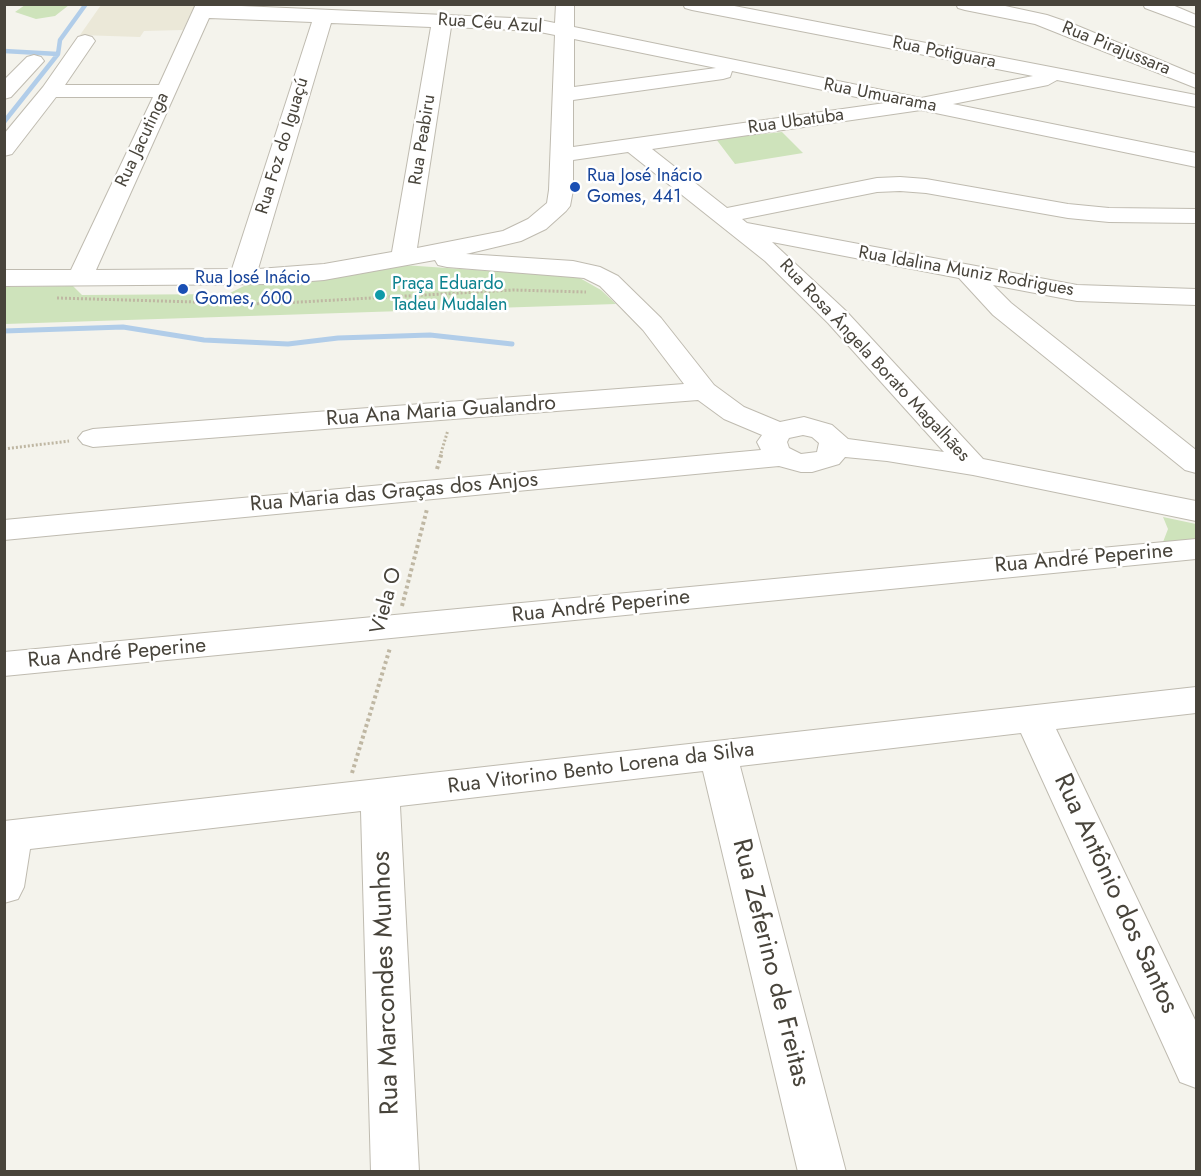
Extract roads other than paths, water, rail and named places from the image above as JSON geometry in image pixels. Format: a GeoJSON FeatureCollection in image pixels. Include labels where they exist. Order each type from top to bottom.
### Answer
{"type":"FeatureCollection","features":[{"type":"Feature","properties":{"kind":"street"},"geometry":{"type":"LineString","coordinates":[[4,278],[274,276],[324,272],[414,257],[512,236],[537,224],[558,206],[561,190],[565,4]]}},
{"type":"Feature","properties":{"kind":"street","name":"Rua Potiguara"},"geometry":{"type":"LineString","coordinates":[[692,4],[1191,99]]}},
{"type":"Feature","properties":{"kind":"street","name":"Rua Pirajussara"},"geometry":{"type":"LineString","coordinates":[[964,4],[1009,12],[1057,25],[1197,82]]}},
{"type":"Feature","properties":{"kind":"street"},"geometry":{"type":"LineString","coordinates":[[1152,4],[1197,21]]}},
{"type":"Feature","properties":{"kind":"street","name":"Rua Céu Azul"},"geometry":{"type":"LineString","coordinates":[[204,8],[323,17],[525,24],[563,30]]}},
{"type":"Feature","properties":{"kind":"street","name":"Rua Jacutinga"},"geometry":{"type":"LineString","coordinates":[[81,276],[204,8]]}},
{"type":"Feature","properties":{"kind":"street","name":"Rua Foz do Iguaçú"},"geometry":{"type":"LineString","coordinates":[[243,275],[323,17]]}},
{"type":"Feature","properties":{"kind":"street","name":"Rua Peabiru"},"geometry":{"type":"LineString","coordinates":[[414,257],[442,21]]}},
{"type":"Feature","properties":{"kind":"street","name":"Rua Umuarama"},"geometry":{"type":"LineString","coordinates":[[563,30],[1197,160]]}},
{"type":"Feature","properties":{"kind":"street"},"geometry":{"type":"LineString","coordinates":[[4,149],[50,91],[85,41]]}},
{"type":"Feature","properties":{"kind":"street"},"geometry":{"type":"LineString","coordinates":[[4,93],[34,61]]}},
{"type":"Feature","properties":{"kind":"street"},"geometry":{"type":"LineString","coordinates":[[562,95],[748,69]]}},
{"type":"Feature","properties":{"kind":"street","name":"Rua Ubatuba"},"geometry":{"type":"LineString","coordinates":[[562,155],[921,104],[1065,76]]}},
{"type":"Feature","properties":{"kind":"street"},"geometry":{"type":"LineString","coordinates":[[50,91],[166,91]]}},
{"type":"Feature","properties":{"kind":"street","name":"Rua Rosa Ângela Borato Magalhães"},"geometry":{"type":"LineString","coordinates":[[633,145],[774,256],[837,317],[973,466]]}},
{"type":"Feature","properties":{"kind":"street"},"geometry":{"type":"LineString","coordinates":[[730,222],[843,191],[900,184],[926,186],[1068,211],[1109,215],[1197,216]]}},
{"type":"Feature","properties":{"kind":"street","name":"Rua Idalina Muniz Rodrigues"},"geometry":{"type":"LineString","coordinates":[[730,222],[969,274],[1077,293],[1197,297]]}},
{"type":"Feature","properties":{"kind":"street"},"geometry":{"type":"LineString","coordinates":[[414,257],[454,262],[552,267],[591,272],[609,281],[652,324],[704,391],[781,445],[801,463],[812,464],[828,458],[835,447],[886,452],[973,466],[1197,511]]}},
{"type":"Feature","properties":{"kind":"street"},"geometry":{"type":"LineString","coordinates":[[969,274],[1002,309],[1197,464]]}},
{"type":"Feature","properties":{"kind":"street"},"geometry":{"type":"LineString","coordinates":[[1170,297],[1197,318]]}},
{"type":"Feature","properties":{"kind":"street","name":"Rua Ana Maria Gualandro"},"geometry":{"type":"LineString","coordinates":[[93,438],[704,391]]}},
{"type":"Feature","properties":{"kind":"street","name":"Rua Maria das Graças dos Anjos"},"geometry":{"type":"LineString","coordinates":[[4,530],[432,489],[781,445]]}},
{"type":"Feature","properties":{"kind":"street"},"geometry":{"type":"LineString","coordinates":[[1120,497],[1142,518],[1145,531],[1138,553]]}},
{"type":"Feature","properties":{"kind":"street","name":"Rua André Peperine"},"geometry":{"type":"LineString","coordinates":[[4,664],[1197,549]]}},
{"type":"Feature","properties":{"kind":"street","name":"Rua Vitorino Bento Lorena da Silva"},"geometry":{"type":"LineString","coordinates":[[9,836],[1197,700]]}},
{"type":"Feature","properties":{"kind":"street","name":"Rua Antônio dos Santos"},"geometry":{"type":"LineString","coordinates":[[1033,719],[1197,1068]]}},
{"type":"Feature","properties":{"kind":"street","name":"Rua Zeferino de Freitas"},"geometry":{"type":"LineString","coordinates":[[718,755],[822,1172]]}},
{"type":"Feature","properties":{"kind":"street","name":"Rua Marcondes Munhos"},"geometry":{"type":"LineString","coordinates":[[363,795],[394,1172]]}},
{"type":"Feature","properties":{"kind":"street"},"geometry":{"type":"LineString","coordinates":[[4,887],[9,836]]}},
{"type":"Feature","properties":{"kind":"waterway"},"geometry":{"type":"LineString","coordinates":[[58,54],[60,40],[86,4]]}},
{"type":"Feature","properties":{"kind":"waterway"},"geometry":{"type":"LineString","coordinates":[[4,51],[58,54]]}},
{"type":"Feature","properties":{"kind":"waterway"},"geometry":{"type":"LineString","coordinates":[[4,122],[58,54]]}},
{"type":"Feature","properties":{"kind":"waterway"},"geometry":{"type":"LineString","coordinates":[[4,331],[123,327],[204,340],[288,344],[338,338],[430,335],[512,344]]}},
{"type":"Feature","properties":{"kind":"place","name":"Rua José Inácio Gomes, 441"},"geometry":{"type":"Point","coordinates":[575,187]}},
{"type":"Feature","properties":{"kind":"place","name":"Rua José Inácio Gomes, 600"},"geometry":{"type":"Point","coordinates":[183,289]}},
{"type":"Feature","properties":{"kind":"place","name":"Praça Eduardo Tadeu Mudalen"},"geometry":{"type":"Point","coordinates":[380,295]}}]}
